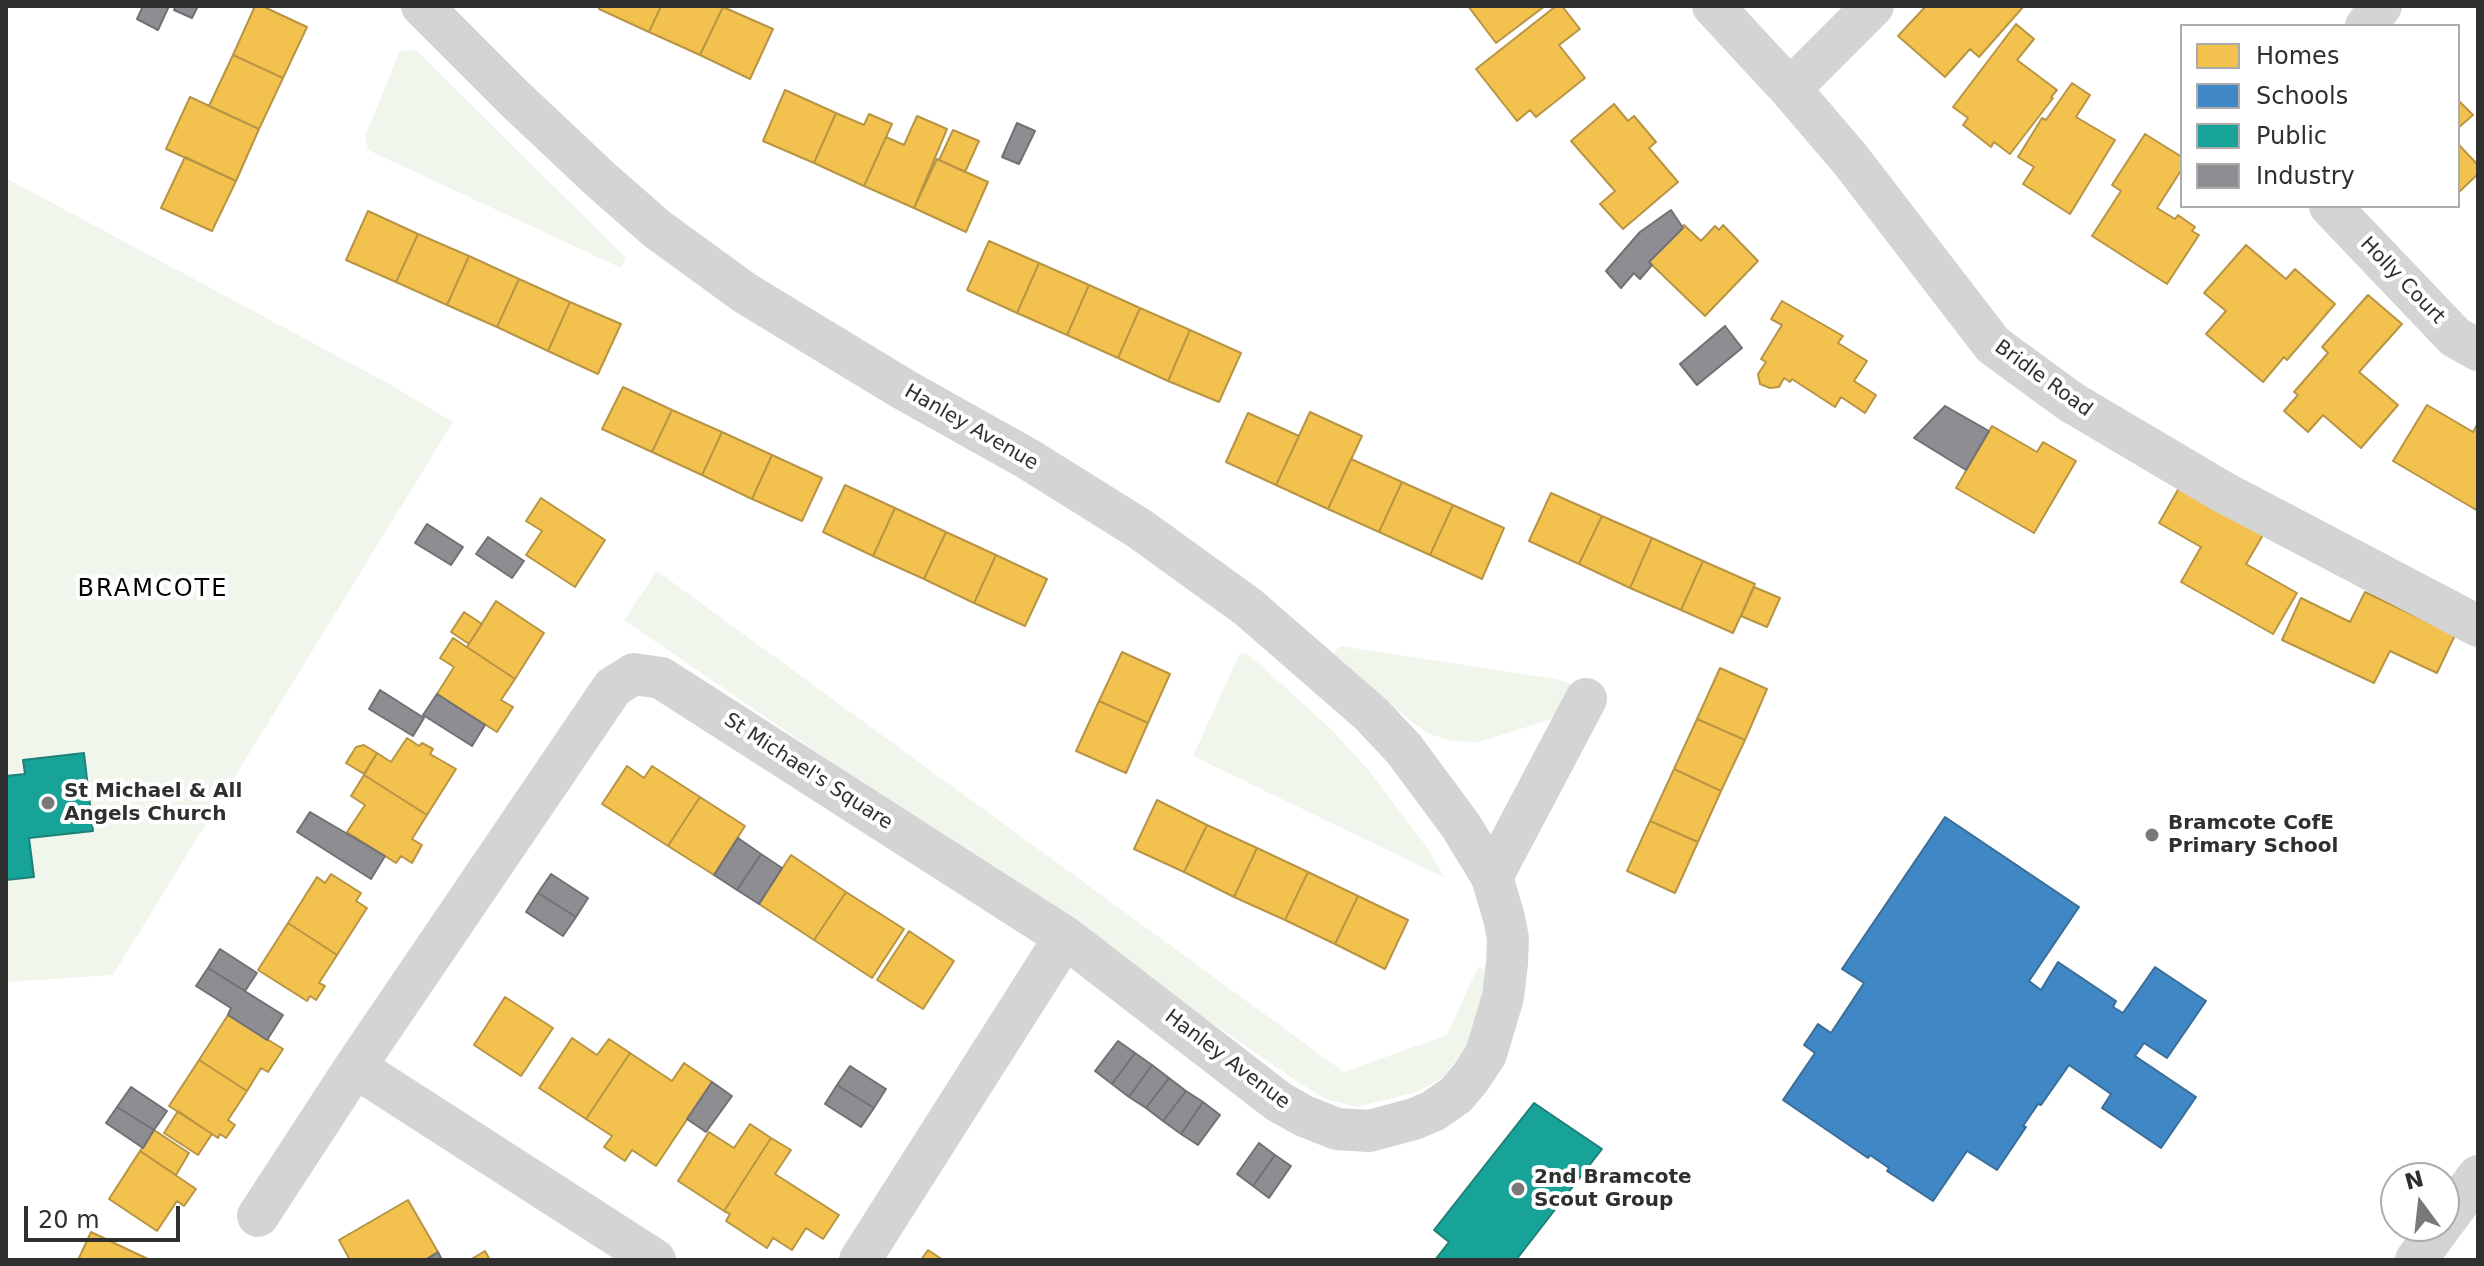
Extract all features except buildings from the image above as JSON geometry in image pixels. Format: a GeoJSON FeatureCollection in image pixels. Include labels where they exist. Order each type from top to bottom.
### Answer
{"type":"FeatureCollection","features":[{"type":"Feature","properties":{"kind":"street","name":"Hanley Avenue"},"geometry":{"type":"LineString","coordinates":[[422,6],[514,98],[657,229],[745,293],[903,389],[1028,459],[1140,529],[1248,607],[1371,714],[1404,749],[1461,826],[1492,877],[1508,938],[1503,997],[1486,1054],[1456,1095],[1433,1111],[1400,1124],[1369,1131],[1337,1129],[1279,1102],[1065,937]]}},
{"type":"Feature","properties":{"kind":"street","name":"Bridle Road"},"geometry":{"type":"LineString","coordinates":[[1713,6],[1850,159],[1993,345],[2071,402],[2223,492],[2478,626]]}},
{"type":"Feature","properties":{"kind":"street"},"geometry":{"type":"LineString","coordinates":[[1790,89],[1873,6]]}},
{"type":"Feature","properties":{"kind":"street"},"geometry":{"type":"LineString","coordinates":[[2368,24],[2381,6]]}},
{"type":"Feature","properties":{"kind":"street","name":"Holly Court"},"geometry":{"type":"LineString","coordinates":[[2332,208],[2455,337],[2478,350]]}},
{"type":"Feature","properties":{"kind":"street","name":"St Michael's Square"},"geometry":{"type":"LineString","coordinates":[[258,1216],[355,1067],[613,687],[634,674],[661,678],[1065,937]]}},
{"type":"Feature","properties":{"kind":"street"},"geometry":{"type":"LineString","coordinates":[[1492,877],[1586,699]]}},
{"type":"Feature","properties":{"kind":"street"},"geometry":{"type":"LineString","coordinates":[[860,1260],[1065,937]]}},
{"type":"Feature","properties":{"kind":"street"},"geometry":{"type":"LineString","coordinates":[[355,1067],[655,1260]]}},
{"type":"Feature","properties":{"kind":"street"},"geometry":{"type":"LineString","coordinates":[[2460,1200],[2478,1176]]}},
{"type":"Feature","properties":{"kind":"street"},"geometry":{"type":"LineString","coordinates":[[2416,1260],[2429,1242]]}},
{"type":"Feature","properties":{"kind":"shaded area"},"geometry":{"type":"Polygon","coordinates":[[[416,50],[626,258],[621,268],[368,150],[365,136],[400,51],[416,50]]]}},
{"type":"Feature","properties":{"kind":"shaded area"},"geometry":{"type":"Polygon","coordinates":[[[6,178],[391,385],[453,422],[113,975],[6,982],[6,178]]]}},
{"type":"Feature","properties":{"kind":"shaded area"},"geometry":{"type":"Polygon","coordinates":[[[657,571],[1344,1072],[1447,1035],[1478,967],[1486,970],[1487,976],[1469,1044],[1442,1078],[1417,1092],[1357,1107],[1326,1099],[624,620],[657,571]]]}},
{"type":"Feature","properties":{"kind":"shaded area"},"geometry":{"type":"Polygon","coordinates":[[[1340,646],[1572,684],[1560,708],[1549,720],[1479,742],[1451,741],[1427,733],[1408,719],[1333,654],[1340,646]]]}},
{"type":"Feature","properties":{"kind":"shaded area"},"geometry":{"type":"Polygon","coordinates":[[[1247,653],[1331,729],[1370,772],[1424,843],[1445,878],[1193,756],[1239,655],[1247,653]]]}},
{"type":"Feature","properties":{"kind":"place","name":"St Michael & All Angels Church"},"geometry":{"type":"Point","coordinates":[48,803]}},
{"type":"Feature","properties":{"kind":"place","name":"Bramcote CofE Primary School"},"geometry":{"type":"Point","coordinates":[2152,835]}},
{"type":"Feature","properties":{"kind":"place","name":"2nd Bramcote Scout Group"},"geometry":{"type":"Point","coordinates":[1518,1189]}},
{"type":"Feature","properties":{"kind":"district","name":"BRAMCOTE"},"geometry":{"type":"Point","coordinates":[153,590]}}]}
